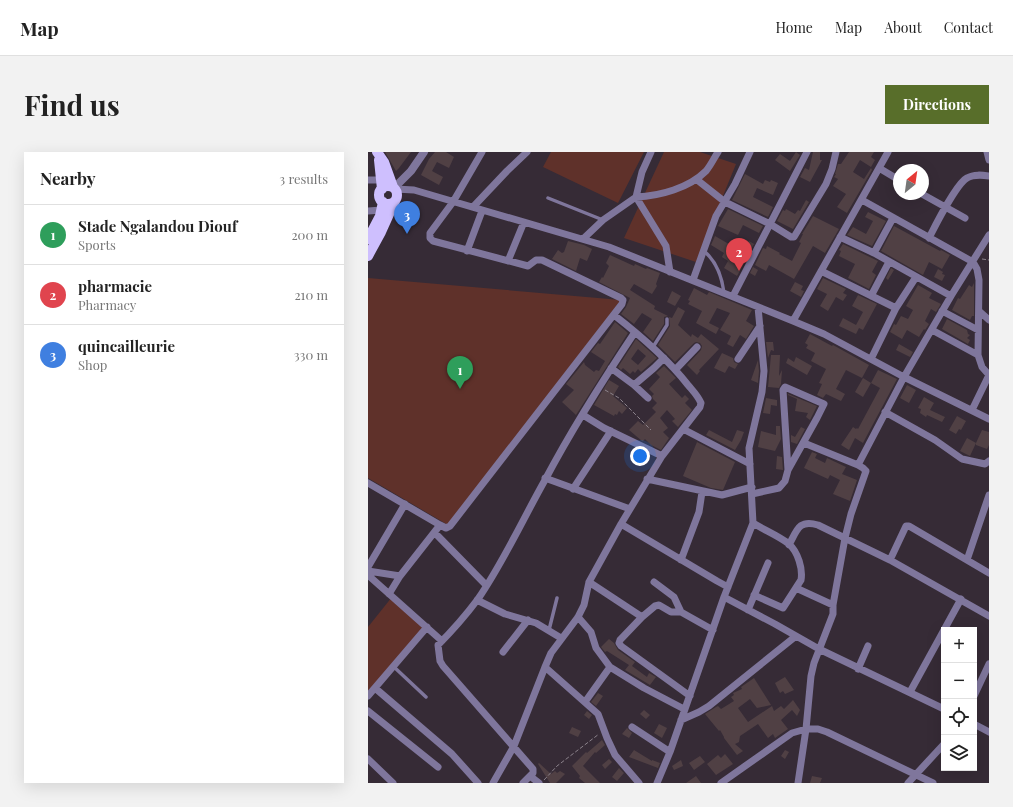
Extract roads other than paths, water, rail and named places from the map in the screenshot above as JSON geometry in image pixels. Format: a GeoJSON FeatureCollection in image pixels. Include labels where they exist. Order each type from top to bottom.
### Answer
{"type":"FeatureCollection","features":[{"type":"Feature","properties":{"kind":"main road"},"geometry":{"type":"LineString","coordinates":[[368,256],[381,232],[395,192],[384,162],[377,153]]}},
{"type":"Feature","properties":{"kind":"main road"},"geometry":{"type":"LineString","coordinates":[[368,239],[382,206],[379,194],[381,185],[377,153]]}},
{"type":"Feature","properties":{"kind":"main road"},"geometry":{"type":"LineString","coordinates":[[381,185],[387,186],[395,192]]}},
{"type":"Feature","properties":{"kind":"main road"},"geometry":{"type":"LineString","coordinates":[[382,206],[388,204],[395,192]]}},
{"type":"Feature","properties":{"kind":"street"},"geometry":{"type":"LineString","coordinates":[[395,192],[411,172],[424,152]]}},
{"type":"Feature","properties":{"kind":"street"},"geometry":{"type":"LineString","coordinates":[[368,483],[446,528],[452,524],[622,304],[623,300],[621,298],[542,260],[536,260],[528,266],[467,251],[433,241],[430,238],[430,233],[453,202],[482,152]]}},
{"type":"Feature","properties":{"kind":"street"},"geometry":{"type":"LineString","coordinates":[[473,207],[527,152]]}},
{"type":"Feature","properties":{"kind":"street"},"geometry":{"type":"LineString","coordinates":[[651,152],[642,172],[636,197],[666,246],[670,272]]}},
{"type":"Feature","properties":{"kind":"street"},"geometry":{"type":"LineString","coordinates":[[583,240],[603,220],[636,197],[663,193],[696,179],[706,170],[718,152]]}},
{"type":"Feature","properties":{"kind":"street"},"geometry":{"type":"LineString","coordinates":[[693,280],[716,216],[735,184],[750,152]]}},
{"type":"Feature","properties":{"kind":"street"},"geometry":{"type":"LineString","coordinates":[[733,296],[807,152]]}},
{"type":"Feature","properties":{"kind":"street"},"geometry":{"type":"LineString","coordinates":[[696,179],[724,202],[770,224],[791,237],[796,236],[826,184],[832,169],[836,152]]}},
{"type":"Feature","properties":{"kind":"street"},"geometry":{"type":"LineString","coordinates":[[793,321],[888,152]]}},
{"type":"Feature","properties":{"kind":"street"},"geometry":{"type":"LineString","coordinates":[[986,152],[989,160]]}},
{"type":"Feature","properties":{"kind":"street"},"geometry":{"type":"LineString","coordinates":[[879,168],[893,176]]}},
{"type":"Feature","properties":{"kind":"street"},"geometry":{"type":"LineString","coordinates":[[929,238],[945,208],[966,179],[975,176],[989,176]]}},
{"type":"Feature","properties":{"kind":"street"},"geometry":{"type":"LineString","coordinates":[[368,180],[381,185]]}},
{"type":"Feature","properties":{"kind":"street"},"geometry":{"type":"LineString","coordinates":[[395,192],[414,190],[609,247],[758,306],[842,343],[904,377],[989,419]]}},
{"type":"Feature","properties":{"kind":"street"},"geometry":{"type":"LineString","coordinates":[[929,198],[964,218]]}},
{"type":"Feature","properties":{"kind":"street"},"geometry":{"type":"LineString","coordinates":[[862,200],[973,262],[977,269],[979,311],[978,355],[982,367],[989,375],[972,410]]}},
{"type":"Feature","properties":{"kind":"street"},"geometry":{"type":"LineString","coordinates":[[368,210],[382,206]]}},
{"type":"Feature","properties":{"kind":"street"},"geometry":{"type":"LineString","coordinates":[[467,251],[482,210]]}},
{"type":"Feature","properties":{"kind":"street"},"geometry":{"type":"LineString","coordinates":[[874,253],[894,218]]}},
{"type":"Feature","properties":{"kind":"street"},"geometry":{"type":"LineString","coordinates":[[508,261],[524,222]]}},
{"type":"Feature","properties":{"kind":"street"},"geometry":{"type":"LineString","coordinates":[[858,465],[904,377],[942,311],[989,235]]}},
{"type":"Feature","properties":{"kind":"street"},"geometry":{"type":"LineString","coordinates":[[840,237],[874,253],[951,296]]}},
{"type":"Feature","properties":{"kind":"street"},"geometry":{"type":"LineString","coordinates":[[871,296],[889,262]]}},
{"type":"Feature","properties":{"kind":"street"},"geometry":{"type":"LineString","coordinates":[[821,271],[896,308]]}},
{"type":"Feature","properties":{"kind":"street"},"geometry":{"type":"LineString","coordinates":[[871,358],[896,308],[916,277]]}},
{"type":"Feature","properties":{"kind":"street"},"geometry":{"type":"LineString","coordinates":[[657,783],[670,752],[724,597],[753,523],[749,448],[764,377],[758,306]]}},
{"type":"Feature","properties":{"kind":"street"},"geometry":{"type":"LineString","coordinates":[[942,311],[978,330]]}},
{"type":"Feature","properties":{"kind":"street"},"geometry":{"type":"LineString","coordinates":[[979,311],[989,320]]}},
{"type":"Feature","properties":{"kind":"street"},"geometry":{"type":"LineString","coordinates":[[493,783],[514,746],[544,667],[551,653],[578,617],[584,605],[589,582],[647,479],[662,456],[700,407],[701,403],[676,369],[653,347],[614,315]]}},
{"type":"Feature","properties":{"kind":"street"},"geometry":{"type":"LineString","coordinates":[[738,359],[760,326]]}},
{"type":"Feature","properties":{"kind":"street"},"geometry":{"type":"LineString","coordinates":[[932,330],[978,355]]}},
{"type":"Feature","properties":{"kind":"street"},"geometry":{"type":"LineString","coordinates":[[523,783],[533,773],[533,769],[443,666],[440,661],[438,645],[477,600],[515,537],[545,478],[599,387],[635,332]]}},
{"type":"Feature","properties":{"kind":"street"},"geometry":{"type":"LineString","coordinates":[[676,369],[697,347]]}},
{"type":"Feature","properties":{"kind":"street"},"geometry":{"type":"LineString","coordinates":[[634,385],[656,367],[664,358]]}},
{"type":"Feature","properties":{"kind":"street"},"geometry":{"type":"LineString","coordinates":[[611,368],[634,385],[648,398]]}},
{"type":"Feature","properties":{"kind":"street"},"geometry":{"type":"LineString","coordinates":[[647,479],[702,492],[722,495],[780,488],[785,481],[788,470],[804,444],[824,404],[785,387],[783,390],[788,470]]}},
{"type":"Feature","properties":{"kind":"street"},"geometry":{"type":"LineString","coordinates":[[885,412],[935,440],[966,460],[985,464],[989,461]]}},
{"type":"Feature","properties":{"kind":"street"},"geometry":{"type":"LineString","coordinates":[[583,415],[610,431],[662,456]]}},
{"type":"Feature","properties":{"kind":"street"},"geometry":{"type":"LineString","coordinates":[[683,429],[750,464]]}},
{"type":"Feature","properties":{"kind":"street"},"geometry":{"type":"LineString","coordinates":[[573,489],[610,431]]}},
{"type":"Feature","properties":{"kind":"street"},"geometry":{"type":"LineString","coordinates":[[798,783],[806,729],[811,676],[819,650],[832,619],[833,605],[845,538],[866,471],[858,465],[804,444]]}},
{"type":"Feature","properties":{"kind":"street"},"geometry":{"type":"LineString","coordinates":[[545,478],[573,489],[609,500],[630,509]]}},
{"type":"Feature","properties":{"kind":"street"},"geometry":{"type":"LineString","coordinates":[[681,560],[700,512],[702,492]]}},
{"type":"Feature","properties":{"kind":"street"},"geometry":{"type":"LineString","coordinates":[[967,560],[989,495]]}},
{"type":"Feature","properties":{"kind":"street"},"geometry":{"type":"LineString","coordinates":[[368,567],[404,504]]}},
{"type":"Feature","properties":{"kind":"street"},"geometry":{"type":"LineString","coordinates":[[753,523],[789,545],[793,549],[801,568],[801,580],[783,608],[754,595]]}},
{"type":"Feature","properties":{"kind":"street"},"geometry":{"type":"LineString","coordinates":[[789,545],[797,528],[808,523],[818,525],[890,560],[989,616]]}},
{"type":"Feature","properties":{"kind":"street"},"geometry":{"type":"LineString","coordinates":[[621,524],[728,587]]}},
{"type":"Feature","properties":{"kind":"street"},"geometry":{"type":"LineString","coordinates":[[389,594],[400,576],[440,525]]}},
{"type":"Feature","properties":{"kind":"street"},"geometry":{"type":"LineString","coordinates":[[890,560],[906,526],[909,526],[989,573]]}},
{"type":"Feature","properties":{"kind":"street"},"geometry":{"type":"LineString","coordinates":[[435,533],[486,585]]}},
{"type":"Feature","properties":{"kind":"street"},"geometry":{"type":"LineString","coordinates":[[748,610],[768,563]]}},
{"type":"Feature","properties":{"kind":"street"},"geometry":{"type":"LineString","coordinates":[[368,570],[400,576]]}},
{"type":"Feature","properties":{"kind":"street"},"geometry":{"type":"LineString","coordinates":[[368,575],[442,641]]}},
{"type":"Feature","properties":{"kind":"street"},"geometry":{"type":"LineString","coordinates":[[589,582],[642,617]]}},
{"type":"Feature","properties":{"kind":"street"},"geometry":{"type":"LineString","coordinates":[[654,582],[674,597],[681,612]]}},
{"type":"Feature","properties":{"kind":"street"},"geometry":{"type":"LineString","coordinates":[[796,588],[833,605]]}},
{"type":"Feature","properties":{"kind":"street"},"geometry":{"type":"LineString","coordinates":[[724,597],[819,650],[941,708]]}},
{"type":"Feature","properties":{"kind":"street"},"geometry":{"type":"LineString","coordinates":[[946,627],[961,599]]}},
{"type":"Feature","properties":{"kind":"street"},"geometry":{"type":"LineString","coordinates":[[477,600],[505,614],[528,620],[549,630],[561,638]]}},
{"type":"Feature","properties":{"kind":"street"},"geometry":{"type":"LineString","coordinates":[[690,696],[621,646],[619,643],[620,640],[642,617],[658,605],[671,612],[681,612],[713,630]]}},
{"type":"Feature","properties":{"kind":"street"},"geometry":{"type":"LineString","coordinates":[[578,617],[591,632],[594,645],[610,667],[644,688],[684,709]]}},
{"type":"Feature","properties":{"kind":"street"},"geometry":{"type":"LineString","coordinates":[[503,652],[528,620]]}},
{"type":"Feature","properties":{"kind":"street"},"geometry":{"type":"LineString","coordinates":[[368,696],[427,627]]}},
{"type":"Feature","properties":{"kind":"street"},"geometry":{"type":"LineString","coordinates":[[910,692],[941,635]]}},
{"type":"Feature","properties":{"kind":"street"},"geometry":{"type":"LineString","coordinates":[[681,720],[708,706],[796,636]]}},
{"type":"Feature","properties":{"kind":"street"},"geometry":{"type":"LineString","coordinates":[[858,669],[868,646]]}},
{"type":"Feature","properties":{"kind":"street"},"geometry":{"type":"LineString","coordinates":[[977,690],[989,664]]}},
{"type":"Feature","properties":{"kind":"street"},"geometry":{"type":"LineString","coordinates":[[544,667],[600,717],[604,730],[619,760],[639,783]]}},
{"type":"Feature","properties":{"kind":"street"},"geometry":{"type":"LineString","coordinates":[[585,702],[610,667]]}},
{"type":"Feature","properties":{"kind":"street"},"geometry":{"type":"LineString","coordinates":[[375,688],[452,754],[478,783]]}},
{"type":"Feature","properties":{"kind":"street"},"geometry":{"type":"LineString","coordinates":[[368,711],[438,767]]}},
{"type":"Feature","properties":{"kind":"street"},"geometry":{"type":"LineString","coordinates":[[977,726],[989,732]]}},
{"type":"Feature","properties":{"kind":"street"},"geometry":{"type":"LineString","coordinates":[[632,727],[670,752]]}},
{"type":"Feature","properties":{"kind":"street"},"geometry":{"type":"LineString","coordinates":[[721,783],[792,733],[806,729],[818,729],[827,732],[919,778],[933,783]]}},
{"type":"Feature","properties":{"kind":"street"},"geometry":{"type":"LineString","coordinates":[[908,783],[919,778],[941,748]]}},
{"type":"Feature","properties":{"kind":"street"},"geometry":{"type":"LineString","coordinates":[[368,759],[393,783]]}},
{"type":"Feature","properties":{"kind":"street"},"geometry":{"type":"LineString","coordinates":[[530,776],[540,783]]}},
{"type":"Feature","properties":{"kind":"lane"},"geometry":{"type":"LineString","coordinates":[[548,198],[603,220]]}},
{"type":"Feature","properties":{"kind":"lane"},"geometry":{"type":"LineString","coordinates":[[703,250],[711,258],[718,270],[724,293]]}},
{"type":"Feature","properties":{"kind":"lane"},"geometry":{"type":"LineString","coordinates":[[653,347],[667,325],[667,319]]}},
{"type":"Feature","properties":{"kind":"lane"},"geometry":{"type":"LineString","coordinates":[[549,630],[553,620],[557,598]]}},
{"type":"Feature","properties":{"kind":"lane"},"geometry":{"type":"LineString","coordinates":[[393,666],[426,697]]}},
{"type":"Feature","properties":{"kind":"place","name":"quincailleurie"},"geometry":{"type":"Point","coordinates":[407,234]}},
{"type":"Feature","properties":{"kind":"place","name":"pharmacie"},"geometry":{"type":"Point","coordinates":[739,271]}},
{"type":"Feature","properties":{"kind":"place","name":"Stade Ngalandou Diouf"},"geometry":{"type":"Point","coordinates":[460,389]}}]}
